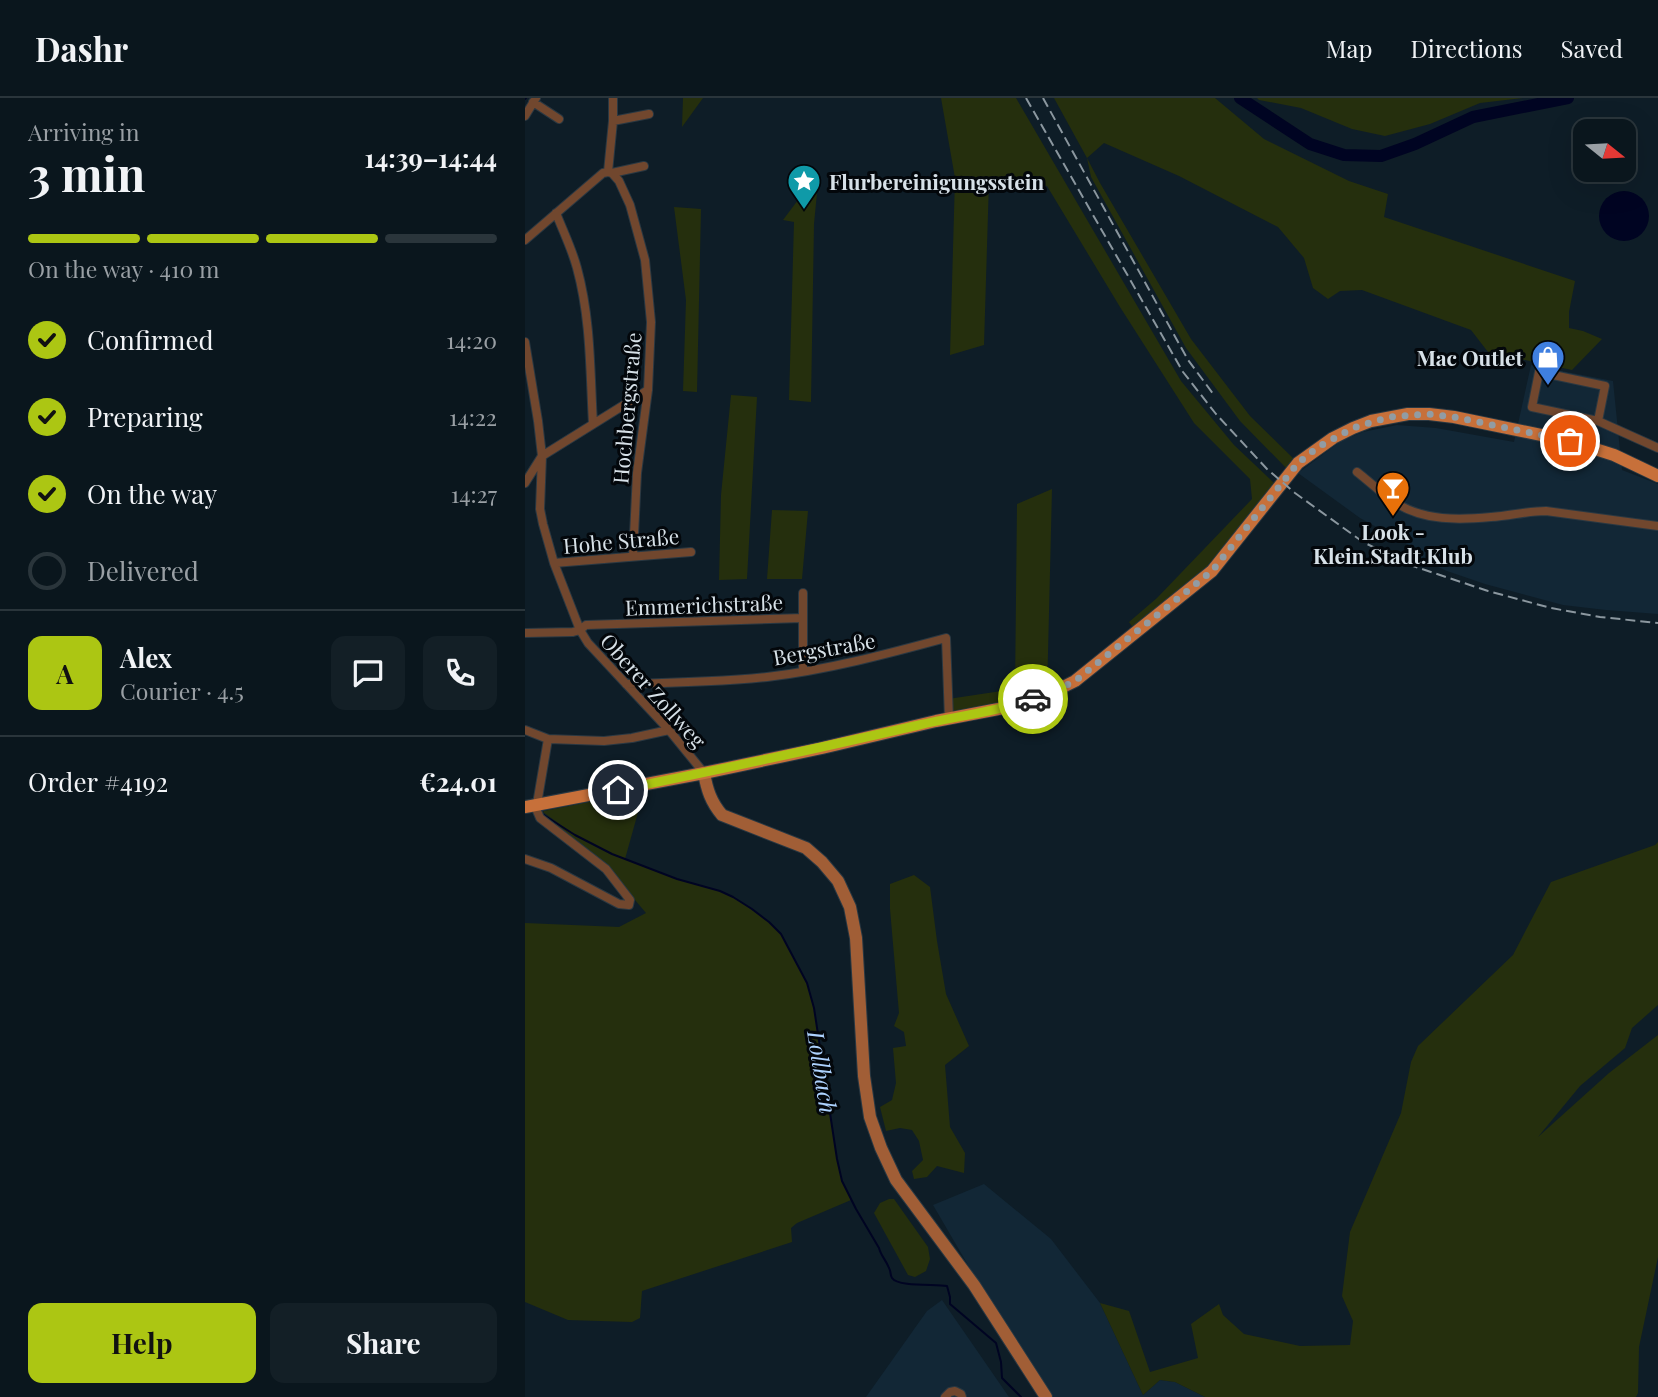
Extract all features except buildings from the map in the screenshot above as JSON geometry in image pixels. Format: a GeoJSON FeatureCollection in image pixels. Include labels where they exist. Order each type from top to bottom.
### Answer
{"type":"FeatureCollection","features":[{"type":"Feature","properties":{"kind":"main road"},"geometry":{"type":"LineString","coordinates":[[531,806],[704,774],[1014,706],[1047,695],[1075,681],[1212,571],[1298,463],[1333,438],[1371,421],[1408,415],[1454,417],[1570,441],[1614,455],[1658,476]]}},
{"type":"Feature","properties":{"kind":"street"},"geometry":{"type":"LineString","coordinates":[[610,172],[613,98]]}},
{"type":"Feature","properties":{"kind":"street"},"geometry":{"type":"LineString","coordinates":[[525,116],[534,100],[559,119]]}},
{"type":"Feature","properties":{"kind":"street"},"geometry":{"type":"LineString","coordinates":[[613,121],[649,114]]}},
{"type":"Feature","properties":{"kind":"street"},"geometry":{"type":"LineString","coordinates":[[525,240],[603,173],[644,166]]}},
{"type":"Feature","properties":{"kind":"street","name":"Hochbergstraße"},"geometry":{"type":"LineString","coordinates":[[610,172],[619,181],[631,205],[645,260],[651,322],[648,390],[637,473],[633,556]]}},
{"type":"Feature","properties":{"kind":"street"},"geometry":{"type":"LineString","coordinates":[[556,213],[577,267],[584,298],[588,323],[593,424]]}},
{"type":"Feature","properties":{"kind":"street","name":"Oberer Zollweg"},"geometry":{"type":"LineString","coordinates":[[525,342],[542,456],[540,509],[554,563],[580,630],[588,643],[669,730],[704,774]]}},
{"type":"Feature","properties":{"kind":"street"},"geometry":{"type":"LineString","coordinates":[[1598,421],[1605,386],[1539,372],[1532,407],[1598,421],[1658,448]]}},
{"type":"Feature","properties":{"kind":"street"},"geometry":{"type":"LineString","coordinates":[[525,483],[542,456],[648,390]]}},
{"type":"Feature","properties":{"kind":"street"},"geometry":{"type":"LineString","coordinates":[[1357,472],[1396,503],[1435,518],[1492,517],[1546,511],[1658,526]]}},
{"type":"Feature","properties":{"kind":"street","name":"Hohe Straße"},"geometry":{"type":"LineString","coordinates":[[554,563],[691,552]]}},
{"type":"Feature","properties":{"kind":"street","name":"Emmerichstraße"},"geometry":{"type":"LineString","coordinates":[[803,593],[803,671]]}},
{"type":"Feature","properties":{"kind":"street","name":"Emmerichstraße"},"geometry":{"type":"LineString","coordinates":[[525,633],[573,632],[586,625],[803,618]]}},
{"type":"Feature","properties":{"kind":"street","name":"Bergstraße"},"geometry":{"type":"LineString","coordinates":[[626,684],[700,682],[803,671],[880,656],[946,638],[949,719]]}},
{"type":"Feature","properties":{"kind":"street"},"geometry":{"type":"LineString","coordinates":[[525,730],[548,739],[604,741],[669,730]]}},
{"type":"Feature","properties":{"kind":"street"},"geometry":{"type":"LineString","coordinates":[[525,859],[551,868],[619,904],[629,905],[630,900],[606,869],[540,818],[531,806],[548,739]]}},
{"type":"Feature","properties":{"kind":"street"},"geometry":{"type":"LineString","coordinates":[[704,774],[713,804],[722,815],[806,848],[838,881],[850,907],[856,938],[864,1076],[870,1117],[881,1148],[896,1180],[974,1285],[1046,1397]]}},
{"type":"Feature","properties":{"kind":"street"},"geometry":{"type":"LineString","coordinates":[[946,1397],[955,1391],[963,1397]]}},
{"type":"Feature","properties":{"kind":"shaded area"},"geometry":{"type":"Polygon","coordinates":[[[1624,191],[1642,198],[1649,216],[1642,234],[1624,241],[1606,234],[1599,216],[1606,198],[1624,191]]]}},
{"type":"Feature","properties":{"kind":"shaded area"},"geometry":{"type":"Polygon","coordinates":[[[1531,365],[1613,381],[1622,470],[1658,484],[1658,614],[1563,605],[1447,571],[1420,559],[1422,552],[1360,518],[1298,473],[1341,441],[1363,432],[1397,425],[1436,428],[1514,442],[1531,365]]]}},
{"type":"Feature","properties":{"kind":"shaded area"},"geometry":{"type":"Polygon","coordinates":[[[984,1184],[1051,1239],[1100,1303],[1143,1395],[1160,1380],[1175,1382],[1205,1397],[1045,1397],[933,1205],[984,1184]]]}},
{"type":"Feature","properties":{"kind":"shaded area"},"geometry":{"type":"Polygon","coordinates":[[[942,1300],[1009,1397],[866,1397],[927,1311],[942,1300]]]}},
{"type":"Feature","properties":{"kind":"green space"},"geometry":{"type":"Polygon","coordinates":[[[683,98],[703,98],[682,127],[683,98]]]}},
{"type":"Feature","properties":{"kind":"green space"},"geometry":{"type":"Polygon","coordinates":[[[941,98],[1016,98],[1181,381],[1234,445],[1274,483],[1269,498],[1212,571],[1136,632],[1129,622],[1157,598],[1252,499],[1250,479],[1194,423],[1047,186],[989,181],[984,345],[950,355],[955,178],[941,98]]]}},
{"type":"Feature","properties":{"kind":"green space"},"geometry":{"type":"Polygon","coordinates":[[[1054,98],[1215,98],[1264,139],[1349,181],[1388,194],[1384,217],[1575,281],[1569,328],[1602,339],[1572,370],[1488,352],[1471,330],[1362,290],[1340,291],[1328,299],[1313,288],[1304,258],[1278,227],[1179,176],[1104,143],[1087,158],[1054,98]]]}},
{"type":"Feature","properties":{"kind":"green space"},"geometry":{"type":"Polygon","coordinates":[[[1257,98],[1523,98],[1480,103],[1430,124],[1385,136],[1352,129],[1301,108],[1257,98]]]}},
{"type":"Feature","properties":{"kind":"green space"},"geometry":{"type":"Polygon","coordinates":[[[1087,158],[1191,339],[1250,416],[1298,463],[1290,472],[1240,421],[1186,348],[1091,177],[1087,158]]]}},
{"type":"Feature","properties":{"kind":"green space"},"geometry":{"type":"Polygon","coordinates":[[[819,172],[814,224],[811,402],[789,400],[794,222],[783,220],[819,172]]]}},
{"type":"Feature","properties":{"kind":"green space"},"geometry":{"type":"Polygon","coordinates":[[[674,207],[701,209],[697,392],[683,391],[686,300],[674,207]]]}},
{"type":"Feature","properties":{"kind":"green space"},"geometry":{"type":"Polygon","coordinates":[[[731,395],[757,397],[747,579],[719,580],[721,495],[731,395]]]}},
{"type":"Feature","properties":{"kind":"green space"},"geometry":{"type":"Polygon","coordinates":[[[1052,489],[1047,695],[949,719],[948,699],[1015,689],[1017,504],[1052,489]]]}},
{"type":"Feature","properties":{"kind":"green space"},"geometry":{"type":"Polygon","coordinates":[[[772,510],[808,511],[802,579],[767,579],[772,510]]]}},
{"type":"Feature","properties":{"kind":"green space"},"geometry":{"type":"Polygon","coordinates":[[[644,791],[625,859],[733,897],[769,922],[781,934],[807,983],[814,1008],[837,1159],[842,1181],[851,1200],[797,1223],[791,1228],[792,1242],[642,1291],[640,1318],[632,1322],[568,1320],[525,1302],[525,923],[619,927],[646,913],[590,851],[542,816],[569,831],[543,812],[644,791]]]}},
{"type":"Feature","properties":{"kind":"green space"},"geometry":{"type":"Polygon","coordinates":[[[1658,842],[1658,1005],[1632,1028],[1625,1048],[1580,1086],[1538,1137],[1609,1073],[1658,1035],[1658,1257],[1639,1347],[1636,1397],[1205,1397],[1175,1382],[1160,1380],[1143,1395],[1100,1303],[1129,1311],[1150,1372],[1198,1358],[1191,1324],[1219,1304],[1223,1315],[1244,1334],[1300,1346],[1350,1345],[1353,1321],[1342,1296],[1350,1232],[1401,1113],[1411,1062],[1418,1046],[1513,955],[1551,882],[1658,842]]]}},
{"type":"Feature","properties":{"kind":"green space"},"geometry":{"type":"Polygon","coordinates":[[[914,875],[930,887],[946,994],[969,1046],[945,1065],[950,1127],[965,1153],[964,1173],[937,1166],[927,1177],[914,1179],[912,1171],[923,1160],[919,1141],[912,1130],[900,1128],[886,1131],[880,1107],[892,1100],[896,1083],[893,1048],[906,1046],[904,1032],[894,1026],[899,1013],[890,884],[914,875]]]}},
{"type":"Feature","properties":{"kind":"green space"},"geometry":{"type":"Polygon","coordinates":[[[894,1199],[928,1247],[930,1259],[926,1271],[915,1277],[908,1275],[874,1213],[880,1203],[894,1199]]]}},
{"type":"Feature","properties":{"kind":"waterway"},"geometry":{"type":"LineString","coordinates":[[1240,98],[1310,144],[1344,155],[1381,156],[1415,144],[1473,117],[1568,98]]}},
{"type":"Feature","properties":{"kind":"waterway","name":"Lollbach"},"geometry":{"type":"LineString","coordinates":[[542,814],[612,854],[733,897],[769,922],[781,934],[807,983],[814,1008],[837,1159],[842,1181],[856,1209],[890,1269],[892,1278],[901,1283],[947,1286],[950,1304],[996,1343],[1002,1378],[1021,1397]]}},
{"type":"Feature","properties":{"kind":"railway"},"geometry":{"type":"LineString","coordinates":[[1026,98],[1183,372],[1216,414],[1267,469],[1295,493],[1363,542],[1410,565],[1488,591],[1551,608],[1600,617],[1658,623]]}},
{"type":"Feature","properties":{"kind":"railway"},"geometry":{"type":"LineString","coordinates":[[1043,98],[1188,360],[1214,395]]}},
{"type":"Feature","properties":{"kind":"way so far"},"geometry":{"type":"LineString","coordinates":[[1033,699],[1075,681],[1212,571],[1298,463],[1318,447],[1353,428],[1389,417],[1429,414],[1570,441]]}},
{"type":"Feature","properties":{"kind":"place","name":"Flurbereinigungsstein"},"geometry":{"type":"Point","coordinates":[804,211]}},
{"type":"Feature","properties":{"kind":"place","name":"Mac Outlet"},"geometry":{"type":"Point","coordinates":[1548,387]}},
{"type":"Feature","properties":{"kind":"place","name":"Look - Klein.Stadt.Klub"},"geometry":{"type":"Point","coordinates":[1393,518]}},
{"type":"Feature","properties":{"kind":"route"},"geometry":{"type":"LineString","coordinates":[[618,790],[704,774],[1014,706],[1033,699]]}}]}
